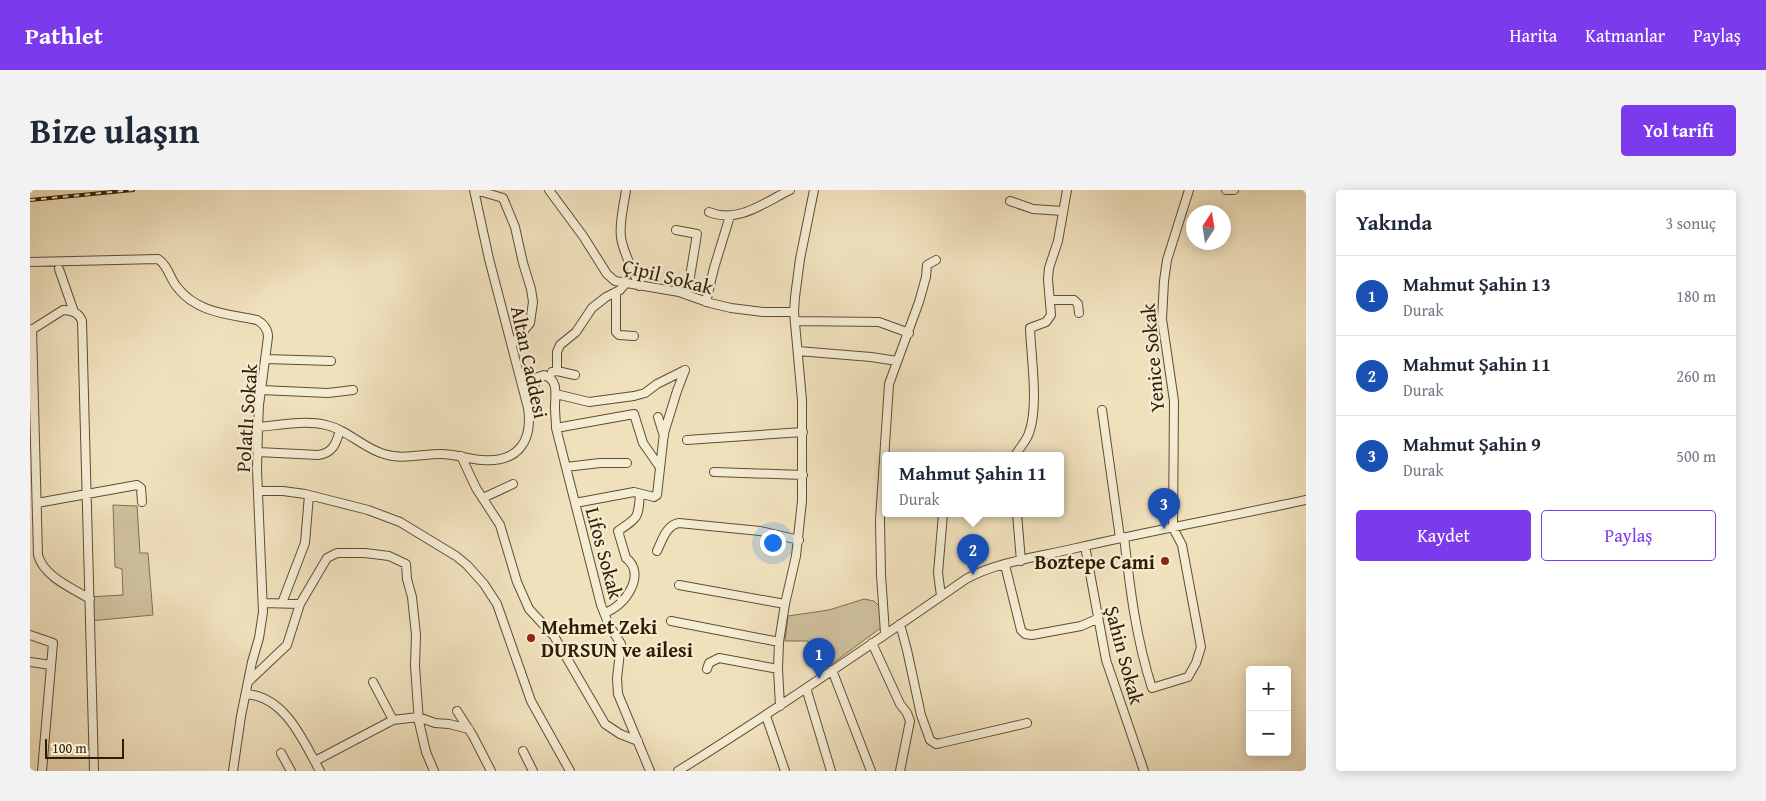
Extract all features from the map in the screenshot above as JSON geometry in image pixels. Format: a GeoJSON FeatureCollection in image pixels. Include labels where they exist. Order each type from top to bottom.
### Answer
{"type":"FeatureCollection","features":[{"type":"Feature","properties":{"kind":"street","name":"Altan Caddesi"},"geometry":{"type":"LineString","coordinates":[[258,426],[311,423],[325,425],[340,430],[377,452],[399,456],[440,454],[494,460],[509,455],[522,446],[529,428],[526,401],[490,259],[475,190]]}},
{"type":"Feature","properties":{"kind":"street"},"geometry":{"type":"LineString","coordinates":[[475,190],[503,198],[515,228],[531,289],[533,302],[531,320],[528,327],[512,345]]}},
{"type":"Feature","properties":{"kind":"street","name":"Çipil Sokak"},"geometry":{"type":"LineString","coordinates":[[549,190],[583,236],[607,274],[615,281],[672,290],[706,302],[742,310],[794,312]]}},
{"type":"Feature","properties":{"kind":"street"},"geometry":{"type":"LineString","coordinates":[[626,190],[621,223],[621,238],[639,286]]}},
{"type":"Feature","properties":{"kind":"street"},"geometry":{"type":"LineString","coordinates":[[709,212],[730,216],[746,212],[790,190]]}},
{"type":"Feature","properties":{"kind":"street"},"geometry":{"type":"LineString","coordinates":[[780,706],[779,642],[799,540],[803,475],[802,400],[794,312],[799,265],[814,190]]}},
{"type":"Feature","properties":{"kind":"street"},"geometry":{"type":"LineString","coordinates":[[1017,452],[1027,439],[1032,424],[1034,403],[1030,328],[1048,320],[1052,312],[1048,279],[1049,268],[1058,240],[1067,190]]}},
{"type":"Feature","properties":{"kind":"street","name":"Yenice Sokak"},"geometry":{"type":"LineString","coordinates":[[1174,528],[1174,401],[1162,319],[1166,265],[1189,190]]}},
{"type":"Feature","properties":{"kind":"street"},"geometry":{"type":"LineString","coordinates":[[1226,190],[1234,190]]}},
{"type":"Feature","properties":{"kind":"street"},"geometry":{"type":"LineString","coordinates":[[1010,201],[1033,208],[1062,211]]}},
{"type":"Feature","properties":{"kind":"street"},"geometry":{"type":"LineString","coordinates":[[706,302],[730,216]]}},
{"type":"Feature","properties":{"kind":"street"},"geometry":{"type":"LineString","coordinates":[[676,230],[696,234],[687,294]]}},
{"type":"Feature","properties":{"kind":"street","name":"Polatlı Sokak"},"geometry":{"type":"LineString","coordinates":[[30,262],[158,259],[165,265],[175,286],[194,302],[215,312],[257,320],[262,323],[268,334],[258,426],[258,491],[263,603],[261,630],[248,682],[233,771]]}},
{"type":"Feature","properties":{"kind":"street"},"geometry":{"type":"LineString","coordinates":[[884,452],[890,384],[923,290],[927,265],[936,260]]}},
{"type":"Feature","properties":{"kind":"street"},"geometry":{"type":"LineString","coordinates":[[59,269],[74,312]]}},
{"type":"Feature","properties":{"kind":"street"},"geometry":{"type":"LineString","coordinates":[[557,371],[557,352],[560,346],[576,332],[592,308],[626,284]]}},
{"type":"Feature","properties":{"kind":"street"},"geometry":{"type":"LineString","coordinates":[[616,292],[616,332],[619,335],[634,336]]}},
{"type":"Feature","properties":{"kind":"street"},"geometry":{"type":"LineString","coordinates":[[1050,300],[1074,300],[1078,304],[1079,312]]}},
{"type":"Feature","properties":{"kind":"street"},"geometry":{"type":"LineString","coordinates":[[90,599],[50,574],[44,568],[38,555],[34,532],[37,503],[31,330],[60,311],[69,310],[80,317],[82,324],[90,599],[94,771]]}},
{"type":"Feature","properties":{"kind":"street"},"geometry":{"type":"LineString","coordinates":[[795,321],[879,322],[909,333]]}},
{"type":"Feature","properties":{"kind":"street"},"geometry":{"type":"LineString","coordinates":[[798,351],[897,361]]}},
{"type":"Feature","properties":{"kind":"street"},"geometry":{"type":"LineString","coordinates":[[265,358],[331,361]]}},
{"type":"Feature","properties":{"kind":"street"},"geometry":{"type":"LineString","coordinates":[[542,375],[552,380],[556,394],[589,402],[645,393],[657,384],[685,370],[676,391],[664,436],[657,495],[654,497],[634,492],[575,503]]}},
{"type":"Feature","properties":{"kind":"street"},"geometry":{"type":"LineString","coordinates":[[526,401],[535,380],[542,375],[557,371],[575,375]]}},
{"type":"Feature","properties":{"kind":"street"},"geometry":{"type":"LineString","coordinates":[[261,390],[328,393],[353,390]]}},
{"type":"Feature","properties":{"kind":"street","name":"Lifos Sokak"},"geometry":{"type":"LineString","coordinates":[[556,394],[556,428],[575,503],[604,613],[621,644],[617,689],[650,771]]}},
{"type":"Feature","properties":{"kind":"street"},"geometry":{"type":"LineString","coordinates":[[1102,410],[1132,603],[1145,665],[1152,688],[1188,677],[1201,647],[1182,545],[1174,528]]}},
{"type":"Feature","properties":{"kind":"street"},"geometry":{"type":"LineString","coordinates":[[556,428],[634,414],[642,443],[659,466]]}},
{"type":"Feature","properties":{"kind":"street"},"geometry":{"type":"LineString","coordinates":[[658,417],[664,436]]}},
{"type":"Feature","properties":{"kind":"street"},"geometry":{"type":"LineString","coordinates":[[258,452],[318,456],[326,454],[335,446],[340,430]]}},
{"type":"Feature","properties":{"kind":"street"},"geometry":{"type":"LineString","coordinates":[[687,440],[803,432]]}},
{"type":"Feature","properties":{"kind":"street"},"geometry":{"type":"LineString","coordinates":[[461,456],[476,488],[500,525],[517,582],[529,609],[554,636],[605,724],[620,734],[638,741]]}},
{"type":"Feature","properties":{"kind":"street"},"geometry":{"type":"LineString","coordinates":[[566,467],[600,463],[627,463]]}},
{"type":"Feature","properties":{"kind":"street"},"geometry":{"type":"LineString","coordinates":[[714,472],[803,475]]}},
{"type":"Feature","properties":{"kind":"street"},"geometry":{"type":"LineString","coordinates":[[882,478],[880,556],[885,633]]}},
{"type":"Feature","properties":{"kind":"street"},"geometry":{"type":"LineString","coordinates":[[483,498],[513,484]]}},
{"type":"Feature","properties":{"kind":"street"},"geometry":{"type":"LineString","coordinates":[[37,503],[137,485],[141,490],[142,502]]}},
{"type":"Feature","properties":{"kind":"street"},"geometry":{"type":"LineString","coordinates":[[258,491],[282,491],[309,495],[355,506],[400,522],[456,556],[473,570],[497,604],[532,701],[570,771]]}},
{"type":"Feature","properties":{"kind":"street"},"geometry":{"type":"LineString","coordinates":[[604,613],[621,604],[633,585],[633,570],[629,560],[626,558],[618,531],[636,518],[640,494]]}},
{"type":"Feature","properties":{"kind":"street"},"geometry":{"type":"LineString","coordinates":[[282,603],[306,543],[309,495]]}},
{"type":"Feature","properties":{"kind":"street"},"geometry":{"type":"LineString","coordinates":[[679,771],[766,716],[885,633],[973,575],[1004,565],[1085,546],[1306,500]]}},
{"type":"Feature","properties":{"kind":"street"},"geometry":{"type":"LineString","coordinates":[[942,596],[938,573],[943,517]]}},
{"type":"Feature","properties":{"kind":"street"},"geometry":{"type":"LineString","coordinates":[[1017,517],[1021,561]]}},
{"type":"Feature","properties":{"kind":"street"},"geometry":{"type":"LineString","coordinates":[[657,551],[666,532],[673,524],[679,523],[760,531],[799,540]]}},
{"type":"Feature","properties":{"kind":"street","name":"Şahin Sokak"},"geometry":{"type":"LineString","coordinates":[[1085,546],[1106,660],[1144,771]]}},
{"type":"Feature","properties":{"kind":"street"},"geometry":{"type":"LineString","coordinates":[[248,682],[287,645],[300,604],[322,563],[332,555],[342,553],[378,554],[395,558],[406,564],[416,635],[415,666],[418,717],[423,742],[434,771]]}},
{"type":"Feature","properties":{"kind":"street"},"geometry":{"type":"LineString","coordinates":[[1004,565],[1021,630],[1025,634],[1032,635],[1081,626],[1097,619]]}},
{"type":"Feature","properties":{"kind":"street"},"geometry":{"type":"LineString","coordinates":[[679,585],[785,604]]}},
{"type":"Feature","properties":{"kind":"street"},"geometry":{"type":"LineString","coordinates":[[263,603],[300,604]]}},
{"type":"Feature","properties":{"kind":"street"},"geometry":{"type":"LineString","coordinates":[[671,621],[779,642]]}},
{"type":"Feature","properties":{"kind":"street"},"geometry":{"type":"LineString","coordinates":[[900,624],[908,650],[921,715],[932,741],[936,744],[1027,723]]}},
{"type":"Feature","properties":{"kind":"street"},"geometry":{"type":"LineString","coordinates":[[30,636],[53,643],[42,771]]}},
{"type":"Feature","properties":{"kind":"street"},"geometry":{"type":"LineString","coordinates":[[872,643],[900,704],[910,721],[900,771]]}},
{"type":"Feature","properties":{"kind":"street"},"geometry":{"type":"LineString","coordinates":[[707,669],[709,663],[719,658],[778,669]]}},
{"type":"Feature","properties":{"kind":"street"},"geometry":{"type":"LineString","coordinates":[[30,662],[51,665]]}},
{"type":"Feature","properties":{"kind":"street"},"geometry":{"type":"LineString","coordinates":[[832,670],[871,771]]}},
{"type":"Feature","properties":{"kind":"street"},"geometry":{"type":"LineString","coordinates":[[373,682],[393,720]]}},
{"type":"Feature","properties":{"kind":"street"},"geometry":{"type":"LineString","coordinates":[[806,688],[831,771]]}},
{"type":"Feature","properties":{"kind":"street"},"geometry":{"type":"LineString","coordinates":[[246,694],[263,698],[278,707],[296,729],[320,771]]}},
{"type":"Feature","properties":{"kind":"street"},"geometry":{"type":"LineString","coordinates":[[457,711],[469,729],[491,771]]}},
{"type":"Feature","properties":{"kind":"street"},"geometry":{"type":"LineString","coordinates":[[766,716],[785,771]]}},
{"type":"Feature","properties":{"kind":"street"},"geometry":{"type":"LineString","coordinates":[[310,771],[315,762],[393,720],[418,717],[435,723],[469,729]]}},
{"type":"Feature","properties":{"kind":"street"},"geometry":{"type":"LineString","coordinates":[[523,751],[533,771]]}},
{"type":"Feature","properties":{"kind":"street"},"geometry":{"type":"LineString","coordinates":[[281,753],[291,771]]}},
{"type":"Feature","properties":{"kind":"shaded area"},"geometry":{"type":"Polygon","coordinates":[[[113,505],[137,506],[140,553],[148,553],[153,615],[90,621],[89,597],[123,595],[122,569],[115,567],[113,505]]]}},
{"type":"Feature","properties":{"kind":"shaded area"},"geometry":{"type":"Polygon","coordinates":[[[864,599],[874,601],[880,607],[882,627],[829,666],[822,657],[809,664],[808,641],[785,641],[788,616],[829,610],[864,599]]]}},
{"type":"Feature","properties":{"kind":"railway"},"geometry":{"type":"LineString","coordinates":[[30,200],[133,190]]}},
{"type":"Feature","properties":{"kind":"place","name":"Mahmut Şahin 9"},"geometry":{"type":"Point","coordinates":[1164,529]}},
{"type":"Feature","properties":{"kind":"place","name":"Boztepe Cami"},"geometry":{"type":"Point","coordinates":[1165,561]}},
{"type":"Feature","properties":{"kind":"place","name":"Mahmut Şahin 11"},"geometry":{"type":"Point","coordinates":[973,575]}},
{"type":"Feature","properties":{"kind":"place","name":"Mehmet Zeki DURSUN ve ailesi"},"geometry":{"type":"Point","coordinates":[531,638]}},
{"type":"Feature","properties":{"kind":"place","name":"Mahmut Şahin 13"},"geometry":{"type":"Point","coordinates":[819,679]}}]}
